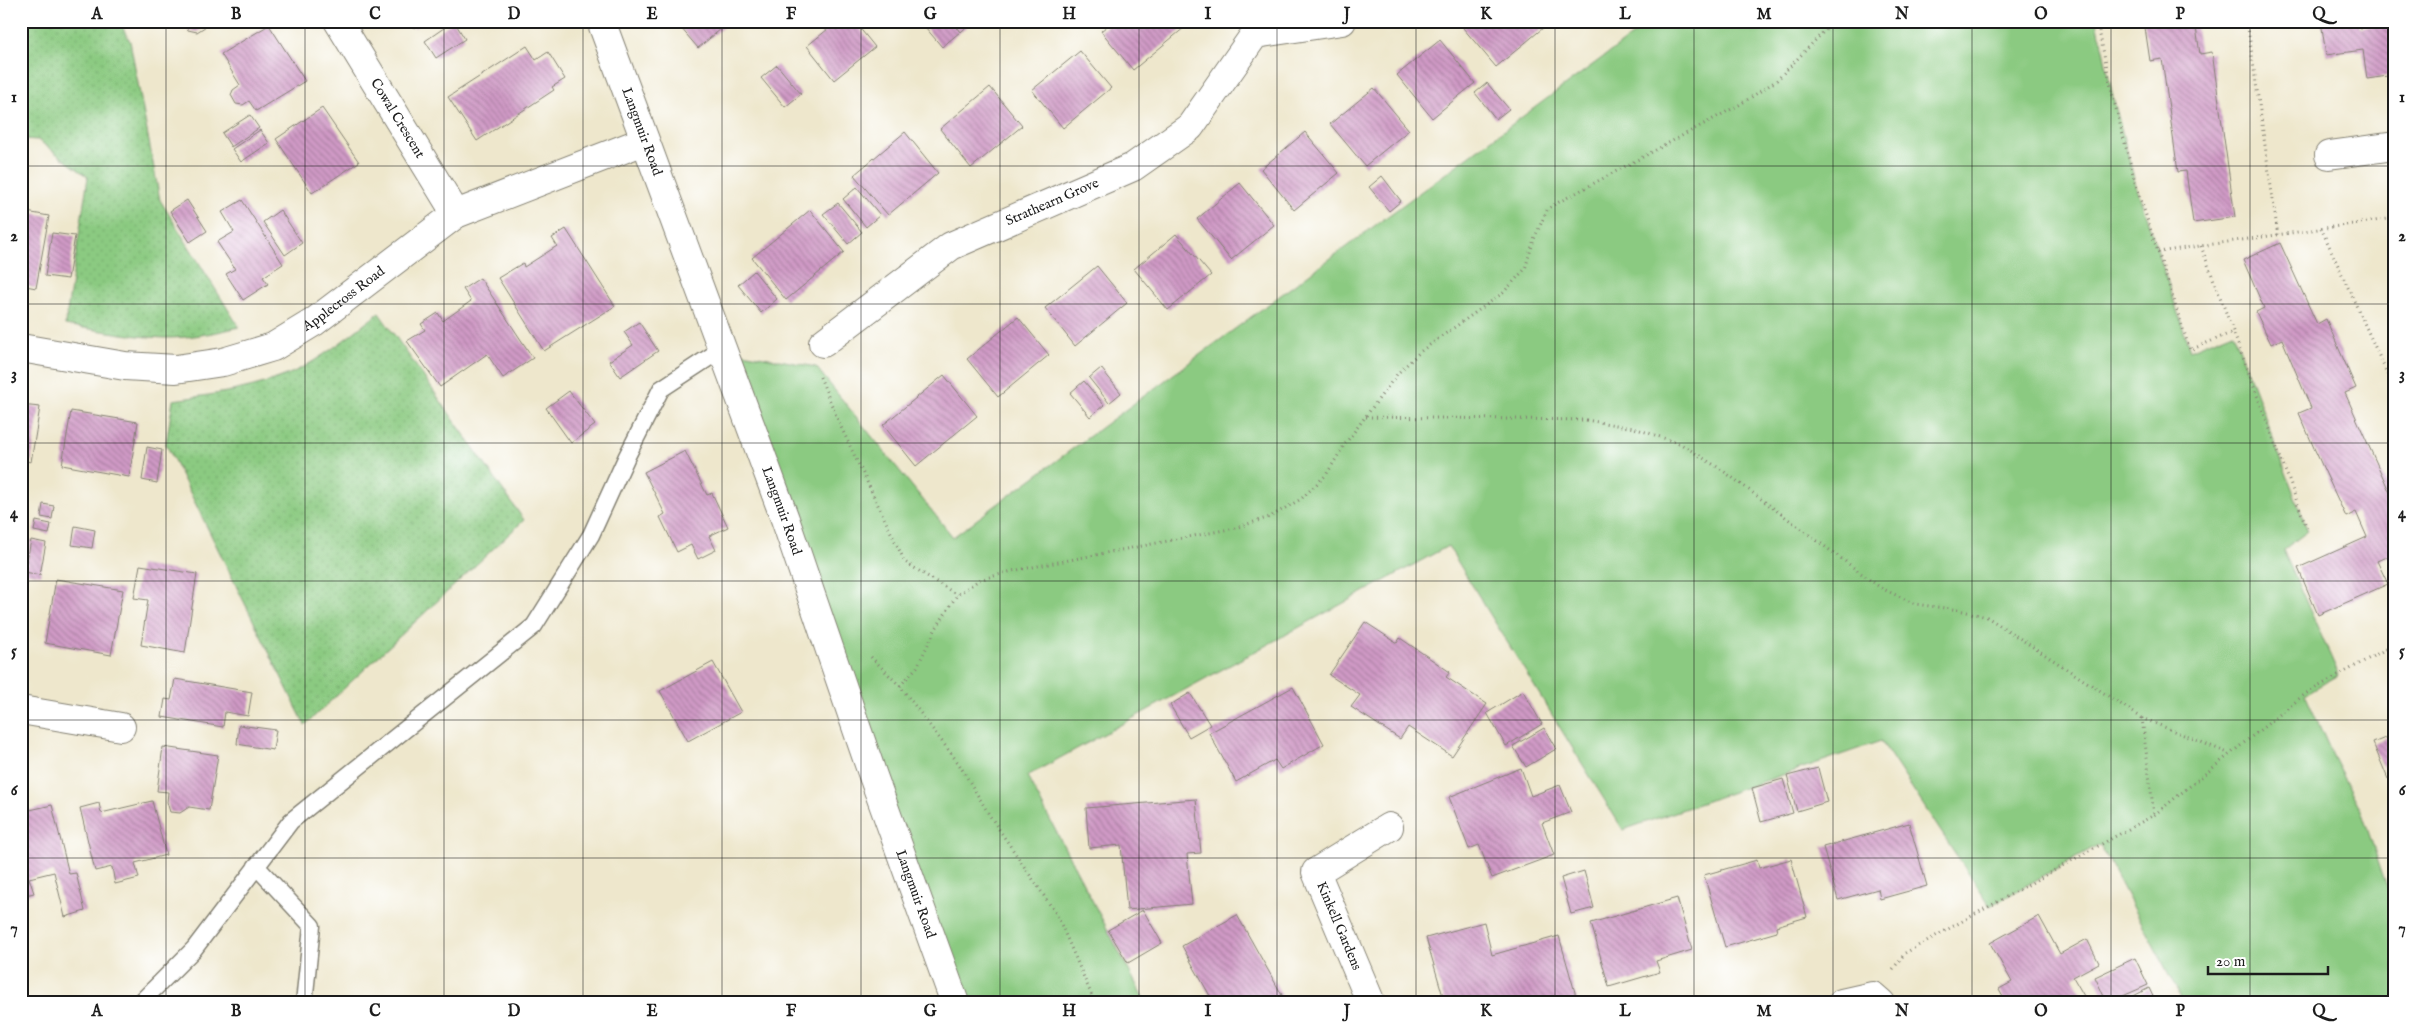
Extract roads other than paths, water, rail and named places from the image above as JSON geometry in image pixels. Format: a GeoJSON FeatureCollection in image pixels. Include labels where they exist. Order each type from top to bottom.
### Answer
{"type":"FeatureCollection","features":[{"type":"Feature","properties":{"kind":"street","name":"Cowal Crescent"},"geometry":{"type":"LineString","coordinates":[[338,21],[456,214]]}},
{"type":"Feature","properties":{"kind":"street","name":"Langmuir Road"},"geometry":{"type":"LineString","coordinates":[[601,21],[785,519],[873,776],[955,1003]]}},
{"type":"Feature","properties":{"kind":"street","name":"Strathearn Grove"},"geometry":{"type":"LineString","coordinates":[[823,343],[952,246],[1133,167],[1190,127],[1251,28],[1342,21]]}},
{"type":"Feature","properties":{"kind":"street","name":"Applecross Road"},"geometry":{"type":"LineString","coordinates":[[21,348],[125,366],[176,369],[223,362],[273,347],[314,322],[456,214],[644,141]]}},
{"type":"Feature","properties":{"kind":"street"},"geometry":{"type":"LineString","coordinates":[[2329,156],[2395,146]]}},
{"type":"Feature","properties":{"kind":"street"},"geometry":{"type":"LineString","coordinates":[[21,710],[121,727]]}},
{"type":"Feature","properties":{"kind":"street","name":"Kinkell Gardens"},"geometry":{"type":"LineString","coordinates":[[1371,1003],[1316,872],[1389,827]]}},
{"type":"Feature","properties":{"kind":"street"},"geometry":{"type":"LineString","coordinates":[[1842,1003],[1877,999]]}},
{"type":"Feature","properties":{"kind":"lane"},"geometry":{"type":"LineString","coordinates":[[140,1003],[194,949],[291,820],[534,626],[591,535],[627,456],[661,389],[722,349]]}},
{"type":"Feature","properties":{"kind":"lane"},"geometry":{"type":"LineString","coordinates":[[256,866],[312,926],[304,1003]]}}]}
